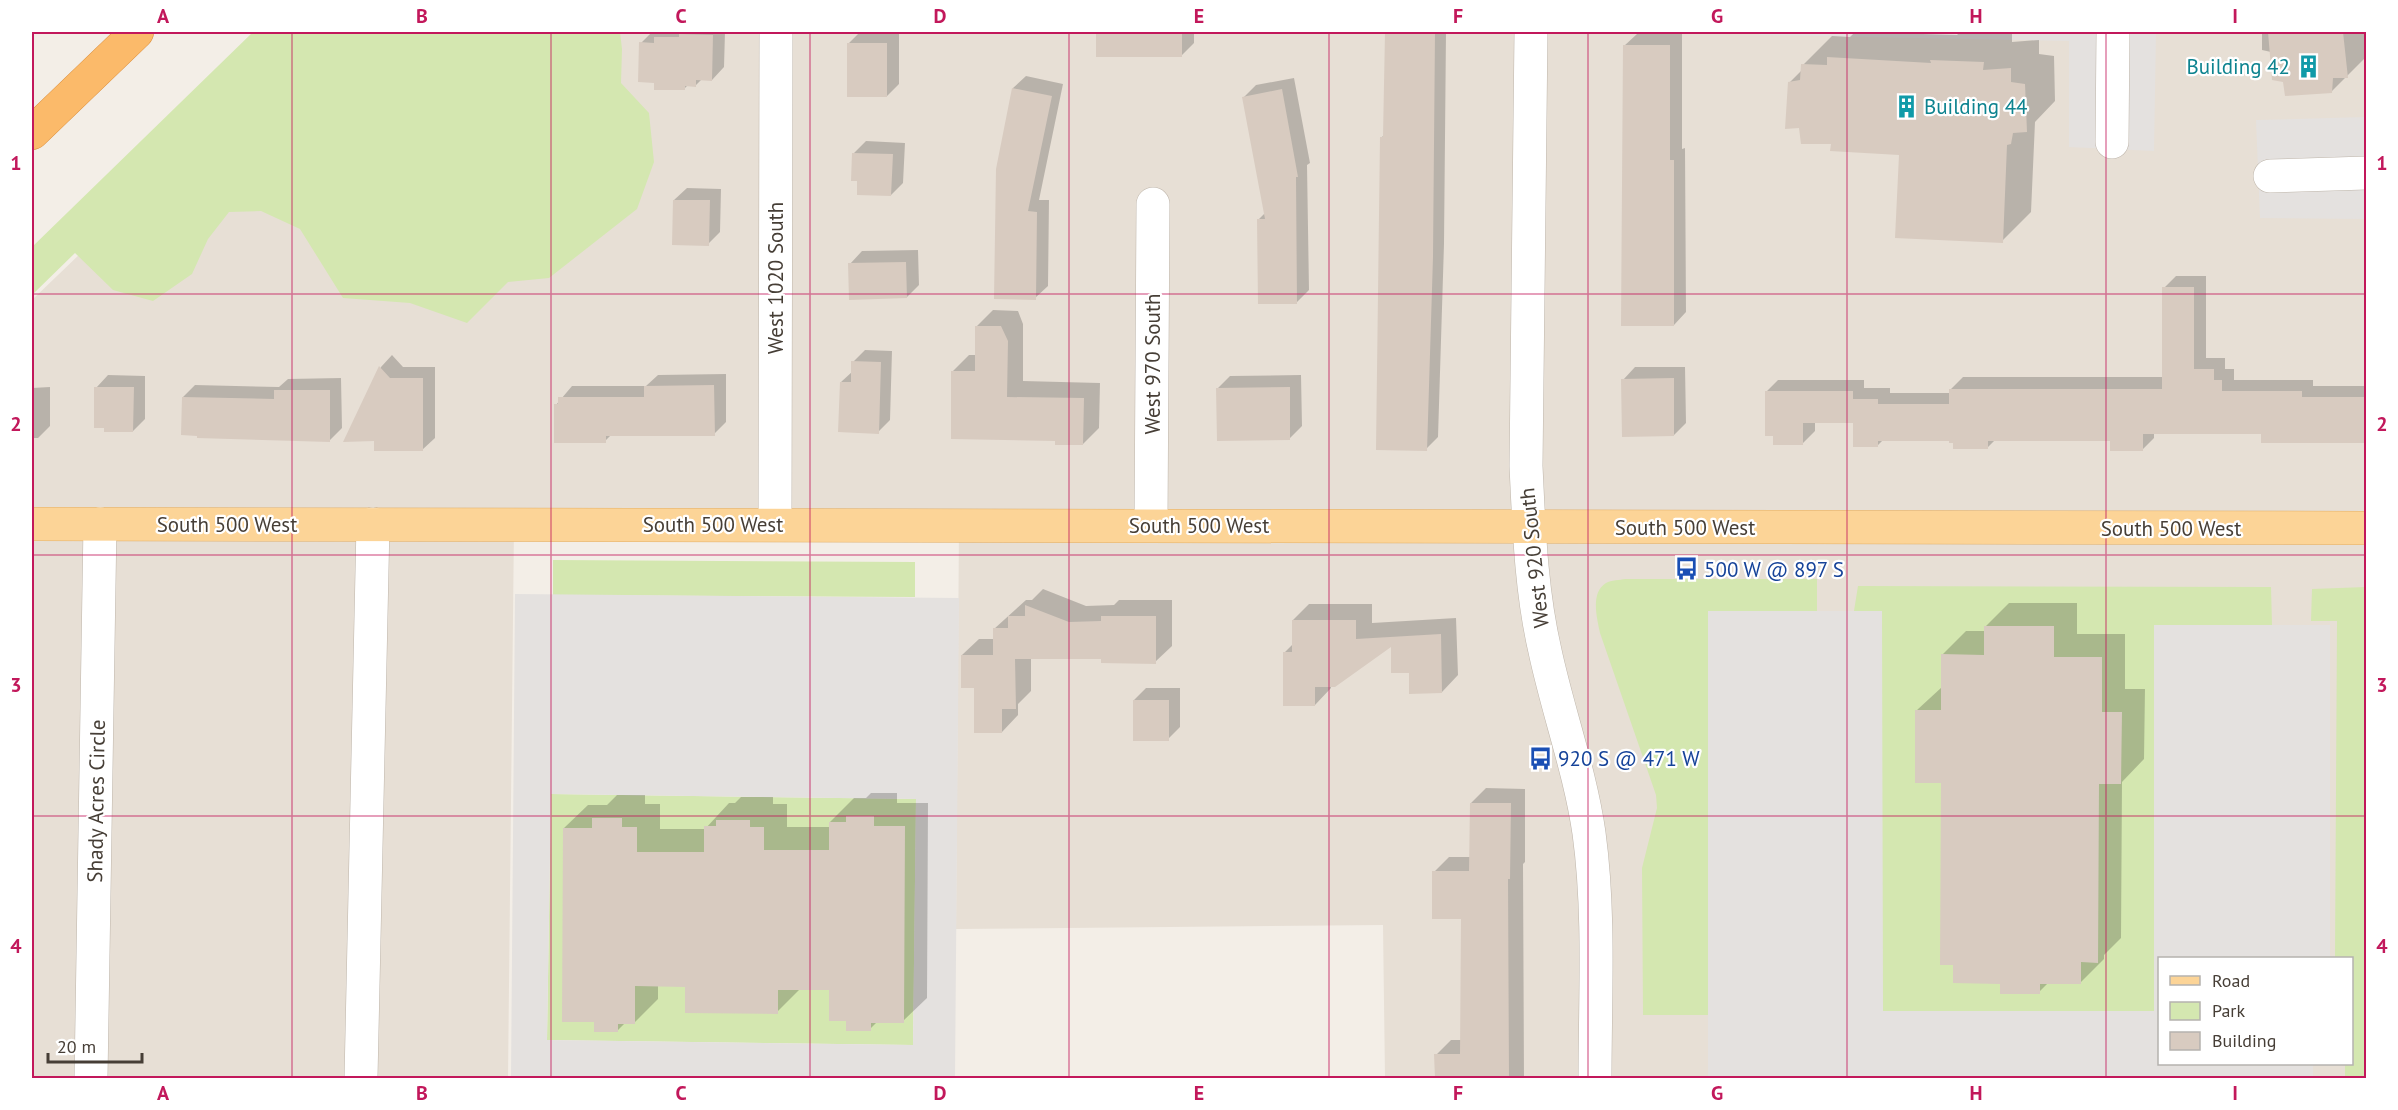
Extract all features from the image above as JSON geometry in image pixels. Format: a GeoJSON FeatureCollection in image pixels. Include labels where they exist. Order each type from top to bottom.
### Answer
{"type":"FeatureCollection","features":[{"type":"Feature","properties":{"kind":"highway"},"geometry":{"type":"LineString","coordinates":[[32,133],[137,32]]}},
{"type":"Feature","properties":{"kind":"main road","name":"South 500 West"},"geometry":{"type":"LineString","coordinates":[[32,524],[2367,528]]}},
{"type":"Feature","properties":{"kind":"street","name":"West 1020 South"},"geometry":{"type":"LineString","coordinates":[[775,524],[776,32]]}},
{"type":"Feature","properties":{"kind":"street","name":"West 920 South"},"geometry":{"type":"LineString","coordinates":[[1531,32],[1526,466],[1529,527],[1535,590],[1545,652],[1581,793],[1593,865],[1596,935],[1595,1078]]}},
{"type":"Feature","properties":{"kind":"street"},"geometry":{"type":"LineString","coordinates":[[2112,142],[2113,32]]}},
{"type":"Feature","properties":{"kind":"street"},"geometry":{"type":"LineString","coordinates":[[2270,176],[2367,172]]}},
{"type":"Feature","properties":{"kind":"street","name":"West 970 South"},"geometry":{"type":"LineString","coordinates":[[1151,525],[1153,204]]}},
{"type":"Feature","properties":{"kind":"street","name":"Shady Acres Circle"},"geometry":{"type":"LineString","coordinates":[[92,1078],[100,524]]}},
{"type":"Feature","properties":{"kind":"street"},"geometry":{"type":"LineString","coordinates":[[361,1078],[373,524]]}},
{"type":"Feature","properties":{"kind":"shaded area"},"geometry":{"type":"Polygon","coordinates":[[[311,32],[2366,32],[2366,1078],[1385,1078],[1383,925],[956,929],[959,525],[514,525],[508,1078],[32,1078],[32,300],[311,32]]]}},
{"type":"Feature","properties":{"kind":"shaded area"},"geometry":{"type":"Polygon","coordinates":[[[1760,32],[2156,32],[2154,151],[2069,147],[2069,41],[1759,35],[1760,32]]]}},
{"type":"Feature","properties":{"kind":"shaded area"},"geometry":{"type":"Polygon","coordinates":[[[2366,117],[2366,219],[2260,218],[2256,120],[2366,117]]]}},
{"type":"Feature","properties":{"kind":"shaded area"},"geometry":{"type":"Polygon","coordinates":[[[515,594],[959,598],[955,1078],[511,1078],[515,594]],[[551,794],[547,1040],[913,1045],[916,799],[551,794]]]}},
{"type":"Feature","properties":{"kind":"shaded area"},"geometry":{"type":"Polygon","coordinates":[[[1708,611],[1882,611],[1883,1011],[2154,1011],[2154,625],[2330,625],[2330,957],[2158,957],[2158,1065],[2313,1065],[2313,1078],[1708,1078],[1708,611]]]}},
{"type":"Feature","properties":{"kind":"green space"},"geometry":{"type":"Polygon","coordinates":[[[253,32],[620,32],[621,83],[649,113],[654,162],[637,209],[549,278],[508,282],[467,323],[410,303],[343,298],[300,229],[261,211],[229,212],[208,239],[192,274],[153,301],[113,290],[75,253],[32,295],[32,247],[253,32]]]}},
{"type":"Feature","properties":{"kind":"green space"},"geometry":{"type":"Polygon","coordinates":[[[553,560],[915,562],[915,597],[553,595],[553,560]]]}},
{"type":"Feature","properties":{"kind":"green space"},"geometry":{"type":"Polygon","coordinates":[[[1625,579],[1817,579],[1817,611],[1708,611],[1708,1015],[1643,1015],[1642,868],[1657,808],[1656,795],[1600,633],[1596,606],[1601,587],[1608,582],[1625,579]]]}},
{"type":"Feature","properties":{"kind":"green space"},"geometry":{"type":"Polygon","coordinates":[[[1858,586],[2271,587],[2272,625],[2154,625],[2154,1011],[1882,1011],[1882,611],[1854,611],[1858,586]]]}},
{"type":"Feature","properties":{"kind":"green space"},"geometry":{"type":"Polygon","coordinates":[[[2366,587],[2366,1078],[2345,1078],[2345,1065],[2353,1065],[2353,957],[2335,957],[2337,621],[2311,621],[2312,589],[2366,587]]]}},
{"type":"Feature","properties":{"kind":"green space"},"geometry":{"type":"Polygon","coordinates":[[[551,794],[916,799],[913,1045],[547,1040],[551,794]]]}},
{"type":"Feature","properties":{"kind":"building"},"geometry":{"type":"Polygon","coordinates":[[[1096,32],[1182,32],[1182,57],[1096,57],[1096,32]]]}},
{"type":"Feature","properties":{"kind":"building"},"geometry":{"type":"Polygon","coordinates":[[[1385,32],[1435,32],[1433,257],[1427,451],[1376,450],[1380,137],[1383,137],[1385,32]]]}},
{"type":"Feature","properties":{"kind":"building","name":"Building 42"},"geometry":{"type":"Polygon","coordinates":[[[2268,32],[2343,32],[2348,78],[2333,78],[2332,93],[2285,96],[2283,82],[2272,80],[2268,32]]]}},
{"type":"Feature","properties":{"kind":"building"},"geometry":{"type":"Polygon","coordinates":[[[679,34],[713,35],[712,81],[696,80],[696,87],[685,86],[685,90],[654,90],[654,83],[638,82],[639,42],[654,43],[654,37],[679,37],[679,34]]]}},
{"type":"Feature","properties":{"kind":"building"},"geometry":{"type":"Polygon","coordinates":[[[847,43],[887,43],[887,97],[847,97],[847,43]]]}},
{"type":"Feature","properties":{"kind":"building"},"geometry":{"type":"Polygon","coordinates":[[[1623,45],[1670,45],[1670,160],[1674,160],[1674,326],[1621,326],[1623,45]]]}},
{"type":"Feature","properties":{"kind":"building","name":"Building 44"},"geometry":{"type":"Polygon","coordinates":[[[1827,57],[1931,63],[1930,60],[1984,62],[1983,70],[2011,68],[2011,82],[2025,84],[2027,132],[2013,133],[2011,144],[2007,145],[2003,243],[1895,238],[1899,155],[1830,151],[1831,144],[1801,144],[1799,128],[1785,129],[1788,82],[1800,80],[1801,64],[1827,65],[1827,57]]]}},
{"type":"Feature","properties":{"kind":"building"},"geometry":{"type":"Polygon","coordinates":[[[1012,88],[1052,96],[1028,211],[1037,212],[1036,300],[994,299],[996,169],[1012,88]]]}},
{"type":"Feature","properties":{"kind":"building"},"geometry":{"type":"Polygon","coordinates":[[[1282,89],[1298,177],[1296,177],[1297,304],[1258,304],[1257,219],[1265,219],[1242,97],[1282,89]]]}},
{"type":"Feature","properties":{"kind":"building"},"geometry":{"type":"Polygon","coordinates":[[[852,153],[893,154],[891,196],[857,195],[857,181],[851,181],[852,153]]]}},
{"type":"Feature","properties":{"kind":"building"},"geometry":{"type":"Polygon","coordinates":[[[673,200],[710,200],[709,246],[672,245],[673,200]]]}},
{"type":"Feature","properties":{"kind":"building"},"geometry":{"type":"Polygon","coordinates":[[[906,262],[907,298],[849,300],[848,263],[906,262]]]}},
{"type":"Feature","properties":{"kind":"building"},"geometry":{"type":"Polygon","coordinates":[[[2162,287],[2194,287],[2194,369],[2214,369],[2214,380],[2222,380],[2222,391],[2302,391],[2302,397],[2367,397],[2367,443],[2261,443],[2261,434],[2143,434],[2143,451],[2110,451],[2110,441],[1988,441],[1988,449],[1953,449],[1953,443],[1949,441],[1878,441],[1878,447],[1853,447],[1853,423],[1803,423],[1803,445],[1773,445],[1773,436],[1765,436],[1765,391],[1853,391],[1853,399],[1878,399],[1878,404],[1949,404],[1949,389],[2162,389],[2162,287]]]}},
{"type":"Feature","properties":{"kind":"building"},"geometry":{"type":"Polygon","coordinates":[[[975,326],[1001,326],[1008,341],[1007,397],[1084,398],[1083,445],[1055,445],[1055,441],[951,439],[951,371],[975,371],[975,326]]]}},
{"type":"Feature","properties":{"kind":"building"},"geometry":{"type":"Polygon","coordinates":[[[851,361],[881,362],[879,434],[838,432],[840,382],[851,382],[851,361]]]}},
{"type":"Feature","properties":{"kind":"building"},"geometry":{"type":"Polygon","coordinates":[[[379,366],[390,378],[423,378],[423,451],[374,451],[374,441],[343,442],[379,366]]]}},
{"type":"Feature","properties":{"kind":"building"},"geometry":{"type":"Polygon","coordinates":[[[1674,378],[1674,436],[1622,437],[1621,379],[1674,378]]]}},
{"type":"Feature","properties":{"kind":"building"},"geometry":{"type":"Polygon","coordinates":[[[714,385],[715,436],[606,436],[606,443],[554,443],[554,404],[558,404],[558,397],[644,397],[644,386],[714,385]]]}},
{"type":"Feature","properties":{"kind":"building"},"geometry":{"type":"Polygon","coordinates":[[[94,387],[134,387],[133,432],[104,432],[104,428],[94,428],[94,387]]]}},
{"type":"Feature","properties":{"kind":"building"},"geometry":{"type":"Polygon","coordinates":[[[1290,387],[1290,440],[1217,441],[1216,388],[1290,387]]]}},
{"type":"Feature","properties":{"kind":"building"},"geometry":{"type":"Polygon","coordinates":[[[274,390],[330,390],[330,442],[197,438],[197,436],[181,435],[182,397],[274,399],[274,390]]]}},
{"type":"Feature","properties":{"kind":"building"},"geometry":{"type":"Polygon","coordinates":[[[1025,605],[1069,622],[1101,621],[1101,616],[1156,616],[1156,664],[1101,663],[1101,659],[1015,659],[1016,709],[1002,709],[1002,733],[974,733],[974,688],[961,688],[961,655],[993,655],[993,628],[1008,628],[1008,616],[1025,616],[1025,605]]]}},
{"type":"Feature","properties":{"kind":"building"},"geometry":{"type":"Polygon","coordinates":[[[1292,620],[1356,620],[1356,639],[1441,634],[1442,693],[1409,694],[1409,673],[1391,673],[1391,647],[1335,687],[1315,687],[1315,706],[1283,706],[1283,652],[1292,652],[1292,620]]]}},
{"type":"Feature","properties":{"kind":"building"},"geometry":{"type":"Polygon","coordinates":[[[1984,626],[2054,626],[2054,657],[2102,657],[2102,712],[2122,712],[2121,784],[2099,784],[2098,963],[2081,962],[2081,984],[2040,984],[2040,994],[2000,994],[2000,984],[1953,983],[1953,965],[1940,965],[1941,783],[1915,783],[1915,710],[1941,710],[1941,654],[1984,655],[1984,626]]]}},
{"type":"Feature","properties":{"kind":"building"},"geometry":{"type":"Polygon","coordinates":[[[1133,700],[1169,700],[1169,741],[1133,741],[1133,700]]]}},
{"type":"Feature","properties":{"kind":"building"},"geometry":{"type":"Polygon","coordinates":[[[1470,803],[1511,803],[1510,879],[1508,879],[1509,1078],[1435,1078],[1434,1054],[1460,1054],[1461,919],[1432,919],[1432,871],[1469,871],[1470,803]]]}},
{"type":"Feature","properties":{"kind":"building"},"geometry":{"type":"Polygon","coordinates":[[[846,816],[874,816],[874,826],[905,826],[904,1023],[871,1023],[871,1031],[846,1031],[846,1021],[829,1021],[829,990],[778,990],[778,1014],[685,1013],[685,987],[635,986],[635,1024],[618,1024],[618,1032],[594,1032],[594,1022],[562,1022],[563,828],[592,828],[592,818],[622,818],[622,827],[637,827],[637,852],[704,852],[704,826],[716,826],[716,820],[750,820],[750,827],[764,827],[764,850],[829,850],[829,822],[846,822],[846,816]]]}},
{"type":"Feature","properties":{"kind":"place","name":"Building 42"},"geometry":{"type":"Point","coordinates":[2308,66]}},
{"type":"Feature","properties":{"kind":"place","name":"Building 44"},"geometry":{"type":"Point","coordinates":[1906,106]}},
{"type":"Feature","properties":{"kind":"place","name":"500 W @ 897 S"},"geometry":{"type":"Point","coordinates":[1686,569]}},
{"type":"Feature","properties":{"kind":"place","name":"920 S @ 471 W"},"geometry":{"type":"Point","coordinates":[1540,758]}}]}
